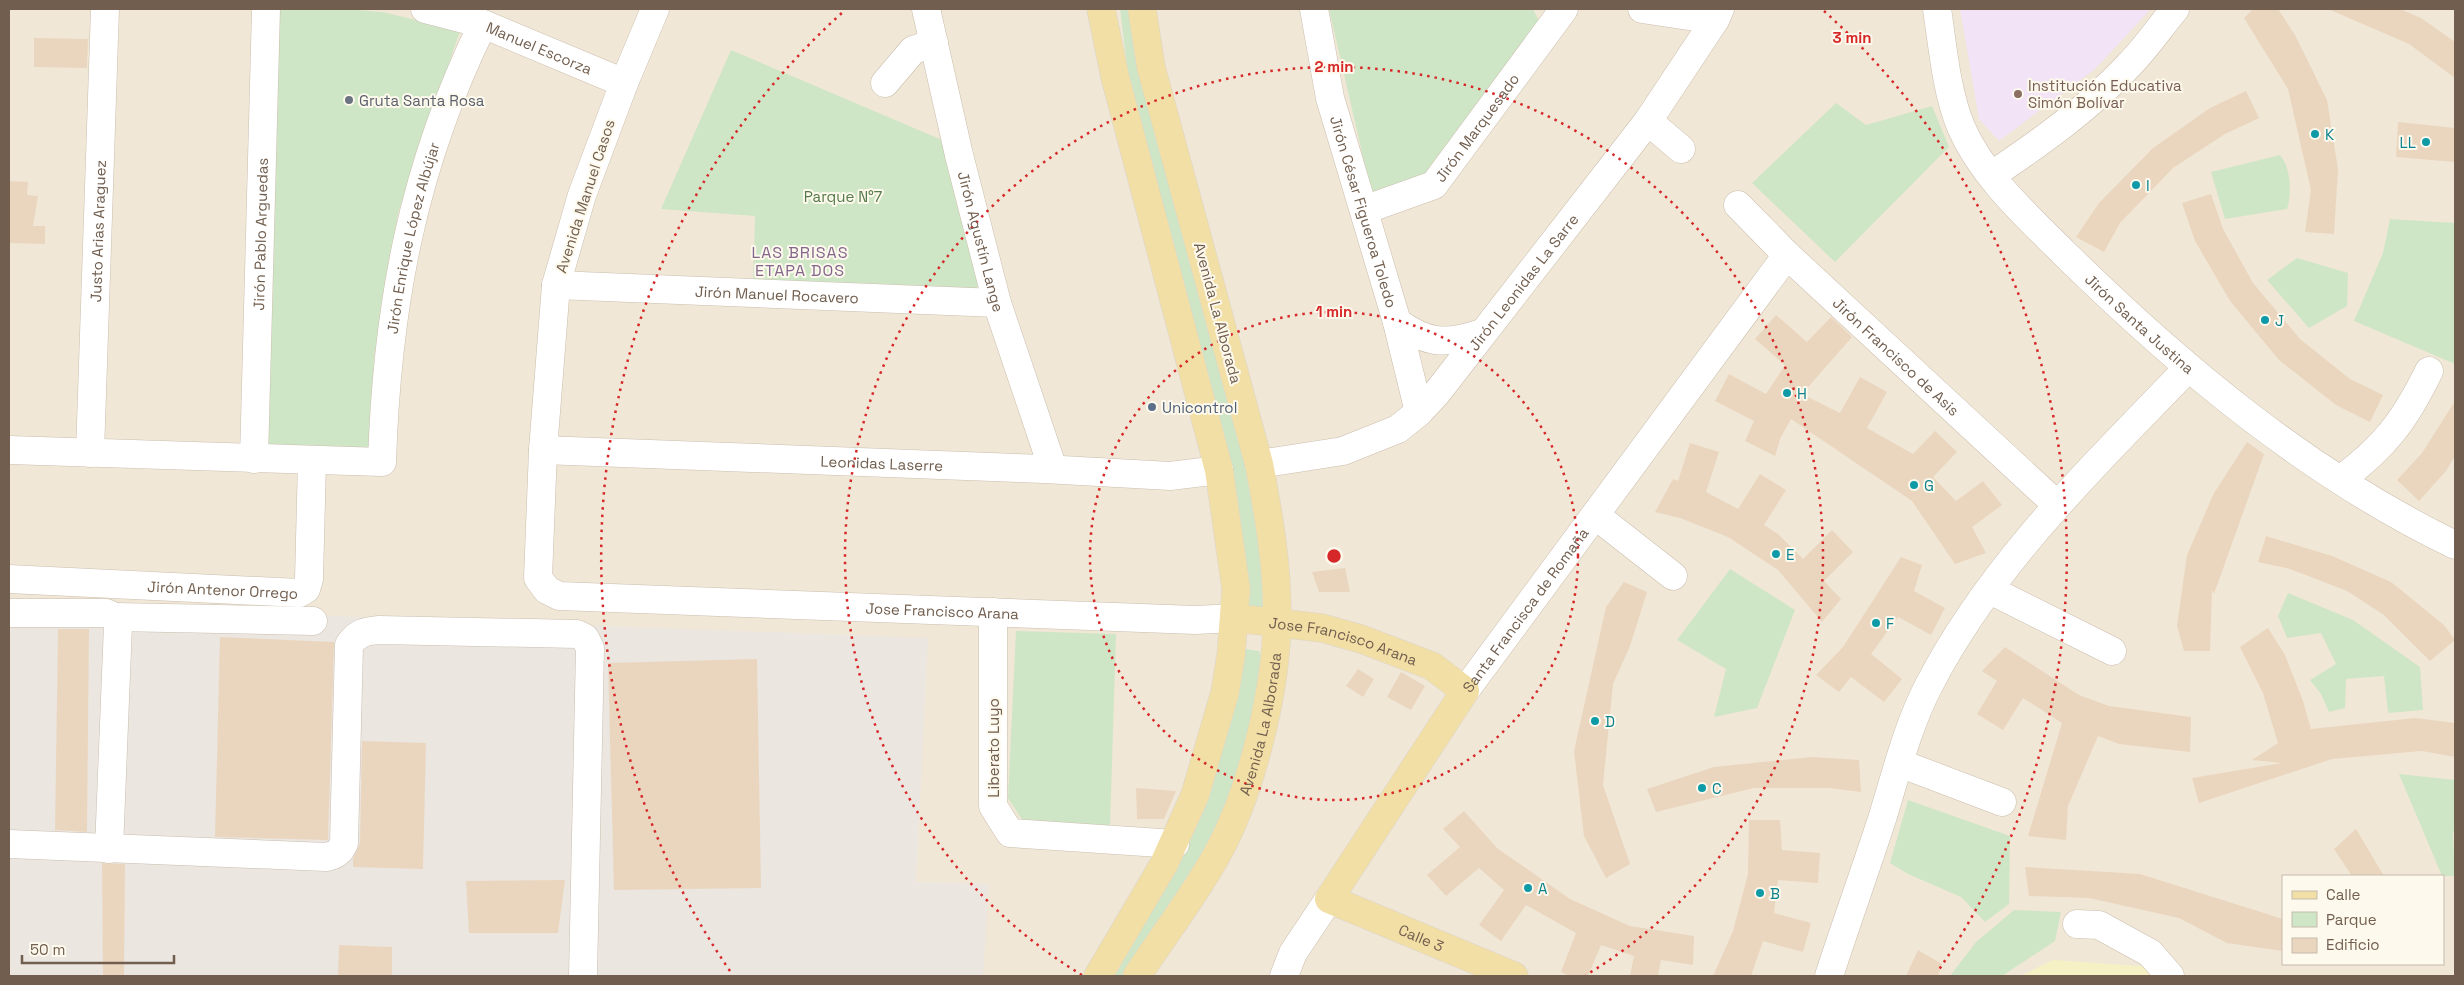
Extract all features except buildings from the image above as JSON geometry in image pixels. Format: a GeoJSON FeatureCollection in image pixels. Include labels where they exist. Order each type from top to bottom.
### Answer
{"type":"FeatureCollection","features":[{"type":"Feature","properties":{"kind":"main road"},"geometry":{"type":"LineString","coordinates":[[1098,976],[1175,844],[1196,795],[1225,692],[1235,618],[1233,560],[1219,470],[1114,77],[1101,9]]}},
{"type":"Feature","properties":{"kind":"main road","name":"Avenida La Alborada"},"geometry":{"type":"LineString","coordinates":[[1136,976],[1220,850],[1238,809],[1262,731],[1274,660],[1277,622],[1269,515],[1259,464],[1151,67],[1142,9]]}},
{"type":"Feature","properties":{"kind":"main road","name":"Jose Francisco Arana"},"geometry":{"type":"LineString","coordinates":[[1235,618],[1322,628],[1361,639],[1432,666],[1465,691]]}},
{"type":"Feature","properties":{"kind":"main road","name":"Santa Francisca de Romaña"},"geometry":{"type":"LineString","coordinates":[[1329,900],[1465,691]]}},
{"type":"Feature","properties":{"kind":"main road","name":"Calle 3"},"geometry":{"type":"LineString","coordinates":[[1329,900],[1514,976]]}},
{"type":"Feature","properties":{"kind":"street","name":"Justo Arias Araguez"},"geometry":{"type":"LineString","coordinates":[[90,453],[105,9]]}},
{"type":"Feature","properties":{"kind":"street","name":"Jirón Pablo Arguedas"},"geometry":{"type":"LineString","coordinates":[[254,459],[266,9]]}},
{"type":"Feature","properties":{"kind":"street","name":"Manuel Escorza"},"geometry":{"type":"LineString","coordinates":[[426,9],[483,24],[624,83]]}},
{"type":"Feature","properties":{"kind":"street","name":"Avenida Manuel Casos"},"geometry":{"type":"LineString","coordinates":[[543,450],[556,285],[582,195],[624,83],[655,9]]}},
{"type":"Feature","properties":{"kind":"street","name":"Jirón Agustín Lange"},"geometry":{"type":"LineString","coordinates":[[926,9],[959,155],[998,303],[1053,469]]}},
{"type":"Feature","properties":{"kind":"street","name":"Jirón César Figueroa Toledo"},"geometry":{"type":"LineString","coordinates":[[1314,9],[1330,98],[1396,322],[1419,412]]}},
{"type":"Feature","properties":{"kind":"street","name":"Jirón Marquesado"},"geometry":{"type":"LineString","coordinates":[[1364,210],[1434,185],[1564,9]]}},
{"type":"Feature","properties":{"kind":"street"},"geometry":{"type":"LineString","coordinates":[[1642,9],[1718,14]]}},
{"type":"Feature","properties":{"kind":"street","name":"Jirón Santa Justina"},"geometry":{"type":"LineString","coordinates":[[1937,9],[1951,95],[1959,119],[1976,153],[2025,214],[2188,368],[2247,414],[2340,480],[2409,523],[2455,545]]}},
{"type":"Feature","properties":{"kind":"street"},"geometry":{"type":"LineString","coordinates":[[1992,175],[2039,143],[2094,99],[2130,64],[2175,9]]}},
{"type":"Feature","properties":{"kind":"street","name":"Jirón Leonidas La Sarre"},"geometry":{"type":"LineString","coordinates":[[1259,464],[1343,451],[1398,429],[1419,412],[1436,394],[1648,122],[1718,14]]}},
{"type":"Feature","properties":{"kind":"street","name":"Jirón Enrique López Albújar"},"geometry":{"type":"LineString","coordinates":[[312,461],[382,462],[385,381],[392,318],[404,247],[423,177],[446,108],[483,24]]}},
{"type":"Feature","properties":{"kind":"street"},"geometry":{"type":"LineString","coordinates":[[884,83],[913,50],[934,44]]}},
{"type":"Feature","properties":{"kind":"street"},"geometry":{"type":"LineString","coordinates":[[1648,122],[1681,149]]}},
{"type":"Feature","properties":{"kind":"street","name":"Jirón Francisco de Asis"},"geometry":{"type":"LineString","coordinates":[[1738,205],[1787,256],[2056,504]]}},
{"type":"Feature","properties":{"kind":"street","name":"Santa Francisca de Romaña"},"geometry":{"type":"LineString","coordinates":[[1465,691],[1787,256]]}},
{"type":"Feature","properties":{"kind":"street","name":"Jirón Manuel Rocavero"},"geometry":{"type":"LineString","coordinates":[[556,285],[998,303]]}},
{"type":"Feature","properties":{"kind":"street"},"geometry":{"type":"LineString","coordinates":[[1396,322],[1415,335],[1437,341],[1460,341],[1482,333]]}},
{"type":"Feature","properties":{"kind":"street"},"geometry":{"type":"LineString","coordinates":[[1829,976],[1899,763],[1927,689],[1948,650],[1990,590],[2056,504],[2188,368]]}},
{"type":"Feature","properties":{"kind":"street"},"geometry":{"type":"LineString","coordinates":[[2340,480],[2366,461],[2393,432],[2410,410],[2430,371]]}},
{"type":"Feature","properties":{"kind":"street"},"geometry":{"type":"LineString","coordinates":[[9,450],[312,461]]}},
{"type":"Feature","properties":{"kind":"street","name":"Leonidas Laserre"},"geometry":{"type":"LineString","coordinates":[[543,450],[1053,469],[1170,476],[1219,470]]}},
{"type":"Feature","properties":{"kind":"street","name":"Jose Francisco Arana"},"geometry":{"type":"LineString","coordinates":[[543,450],[538,578],[547,590],[560,596],[1195,620],[1235,618]]}},
{"type":"Feature","properties":{"kind":"street","name":"Jirón Antenor Orrego"},"geometry":{"type":"LineString","coordinates":[[9,579],[299,593],[306,589],[309,579],[312,461]]}},
{"type":"Feature","properties":{"kind":"street"},"geometry":{"type":"LineString","coordinates":[[1595,515],[1673,576]]}},
{"type":"Feature","properties":{"kind":"street"},"geometry":{"type":"LineString","coordinates":[[1990,590],[2112,651]]}},
{"type":"Feature","properties":{"kind":"street","name":"Liberato Luyo"},"geometry":{"type":"LineString","coordinates":[[993,612],[993,806],[1010,834],[1175,844]]}},
{"type":"Feature","properties":{"kind":"street"},"geometry":{"type":"LineString","coordinates":[[9,613],[106,613],[115,618],[313,621]]}},
{"type":"Feature","properties":{"kind":"street"},"geometry":{"type":"LineString","coordinates":[[109,849],[118,625],[115,618]]}},
{"type":"Feature","properties":{"kind":"street"},"geometry":{"type":"LineString","coordinates":[[9,844],[326,857],[334,855],[340,852],[344,843],[349,645],[355,636],[365,631],[379,630],[577,634],[585,638],[590,648],[583,976]]}},
{"type":"Feature","properties":{"kind":"street"},"geometry":{"type":"LineString","coordinates":[[1899,763],[2002,802]]}},
{"type":"Feature","properties":{"kind":"street","name":"Santa Francisca de Romaña"},"geometry":{"type":"LineString","coordinates":[[1284,976],[1293,953],[1329,900]]}},
{"type":"Feature","properties":{"kind":"street"},"geometry":{"type":"LineString","coordinates":[[2077,924],[2099,925],[2142,948],[2150,953],[2170,976]]}},
{"type":"Feature","properties":{"kind":"shaded area"},"geometry":{"type":"Polygon","coordinates":[[[9,9],[2455,9],[2455,976],[9,976],[9,9]]]}},
{"type":"Feature","properties":{"kind":"shaded area","name":"Institución Educativa Simón Bolívar"},"geometry":{"type":"Polygon","coordinates":[[[1960,9],[2151,9],[2095,69],[1999,141],[1979,119],[1960,9]]]}},
{"type":"Feature","properties":{"kind":"shaded area"},"geometry":{"type":"Polygon","coordinates":[[[9,604],[928,638],[916,882],[989,884],[983,976],[9,976],[9,604]]]}},
{"type":"Feature","properties":{"kind":"green space"},"geometry":{"type":"Polygon","coordinates":[[[276,9],[343,9],[383,12],[460,31],[398,213],[374,358],[370,449],[265,448],[276,9]]]}},
{"type":"Feature","properties":{"kind":"green space"},"geometry":{"type":"Polygon","coordinates":[[[1120,9],[1133,9],[1258,506],[1263,608],[1233,603],[1131,98],[1120,9]]]}},
{"type":"Feature","properties":{"kind":"green space"},"geometry":{"type":"Polygon","coordinates":[[[1329,9],[1533,9],[1539,21],[1425,180],[1372,196],[1329,9]]]}},
{"type":"Feature","properties":{"kind":"green space","name":"Parque N°7"},"geometry":{"type":"Polygon","coordinates":[[[731,50],[942,140],[981,283],[972,293],[753,281],[755,216],[661,209],[731,50]]]}},
{"type":"Feature","properties":{"kind":"green space"},"geometry":{"type":"Polygon","coordinates":[[[1836,103],[1866,125],[1932,106],[1949,147],[1835,262],[1752,183],[1836,103]]]}},
{"type":"Feature","properties":{"kind":"green space"},"geometry":{"type":"Polygon","coordinates":[[[2280,155],[2284,160],[2290,181],[2290,196],[2287,209],[2225,219],[2211,172],[2280,155]]]}},
{"type":"Feature","properties":{"kind":"green space"},"geometry":{"type":"Polygon","coordinates":[[[2390,219],[2455,223],[2455,364],[2354,321],[2383,253],[2390,219]]]}},
{"type":"Feature","properties":{"kind":"green space"},"geometry":{"type":"Polygon","coordinates":[[[2297,258],[2348,273],[2347,306],[2309,328],[2267,280],[2297,258]]]}},
{"type":"Feature","properties":{"kind":"green space"},"geometry":{"type":"Polygon","coordinates":[[[1730,569],[1795,610],[1757,708],[1714,717],[1726,669],[1677,640],[1730,569]]]}},
{"type":"Feature","properties":{"kind":"green space"},"geometry":{"type":"Polygon","coordinates":[[[2288,593],[2353,620],[2420,667],[2423,710],[2388,713],[2384,676],[2346,679],[2345,708],[2329,712],[2321,694],[2310,680],[2336,664],[2321,633],[2287,638],[2278,616],[2288,593]]]}},
{"type":"Feature","properties":{"kind":"green space"},"geometry":{"type":"Polygon","coordinates":[[[1016,631],[1116,634],[1110,828],[1023,821],[1008,798],[1016,631]]]}},
{"type":"Feature","properties":{"kind":"green space"},"geometry":{"type":"Polygon","coordinates":[[[1245,649],[1259,651],[1265,666],[1232,798],[1209,851],[1127,976],[1110,976],[1245,649]]]}},
{"type":"Feature","properties":{"kind":"green space"},"geometry":{"type":"Polygon","coordinates":[[[2399,774],[2455,780],[2455,831],[2453,832],[2455,876],[2442,875],[2399,774]]]}},
{"type":"Feature","properties":{"kind":"green space"},"geometry":{"type":"Polygon","coordinates":[[[1908,800],[2010,836],[2009,904],[1985,922],[1961,897],[1908,874],[1890,863],[1908,800]]]}},
{"type":"Feature","properties":{"kind":"green space"},"geometry":{"type":"Polygon","coordinates":[[[2014,910],[2061,912],[2055,941],[2002,976],[1950,976],[1976,942],[2014,910]]]}},
{"type":"Feature","properties":{"kind":"sand"},"geometry":{"type":"Polygon","coordinates":[[[2053,960],[2153,967],[2160,976],[2021,976],[2053,960]]]}},
{"type":"Feature","properties":{"kind":"place","name":"Institución Educativa Simón Bolívar"},"geometry":{"type":"Point","coordinates":[2018,94]}},
{"type":"Feature","properties":{"kind":"place","name":"Gruta Santa Rosa"},"geometry":{"type":"Point","coordinates":[349,100]}},
{"type":"Feature","properties":{"kind":"place","name":"K"},"geometry":{"type":"Point","coordinates":[2315,134]}},
{"type":"Feature","properties":{"kind":"place","name":"LL"},"geometry":{"type":"Point","coordinates":[2426,142]}},
{"type":"Feature","properties":{"kind":"place","name":"I"},"geometry":{"type":"Point","coordinates":[2136,185]}},
{"type":"Feature","properties":{"kind":"place","name":"J"},"geometry":{"type":"Point","coordinates":[2265,320]}},
{"type":"Feature","properties":{"kind":"place","name":"H"},"geometry":{"type":"Point","coordinates":[1787,393]}},
{"type":"Feature","properties":{"kind":"place","name":"Unicontrol"},"geometry":{"type":"Point","coordinates":[1152,407]}},
{"type":"Feature","properties":{"kind":"place","name":"G"},"geometry":{"type":"Point","coordinates":[1914,485]}},
{"type":"Feature","properties":{"kind":"place","name":"E"},"geometry":{"type":"Point","coordinates":[1776,554]}},
{"type":"Feature","properties":{"kind":"place","name":"F"},"geometry":{"type":"Point","coordinates":[1876,623]}},
{"type":"Feature","properties":{"kind":"place","name":"D"},"geometry":{"type":"Point","coordinates":[1595,721]}},
{"type":"Feature","properties":{"kind":"place","name":"C"},"geometry":{"type":"Point","coordinates":[1702,788]}},
{"type":"Feature","properties":{"kind":"place","name":"A"},"geometry":{"type":"Point","coordinates":[1528,888]}},
{"type":"Feature","properties":{"kind":"place","name":"B"},"geometry":{"type":"Point","coordinates":[1760,893]}},
{"type":"Feature","properties":{"kind":"district","name":"LAS BRISAS ETAPA DOS"},"geometry":{"type":"Point","coordinates":[800,261]}}]}
